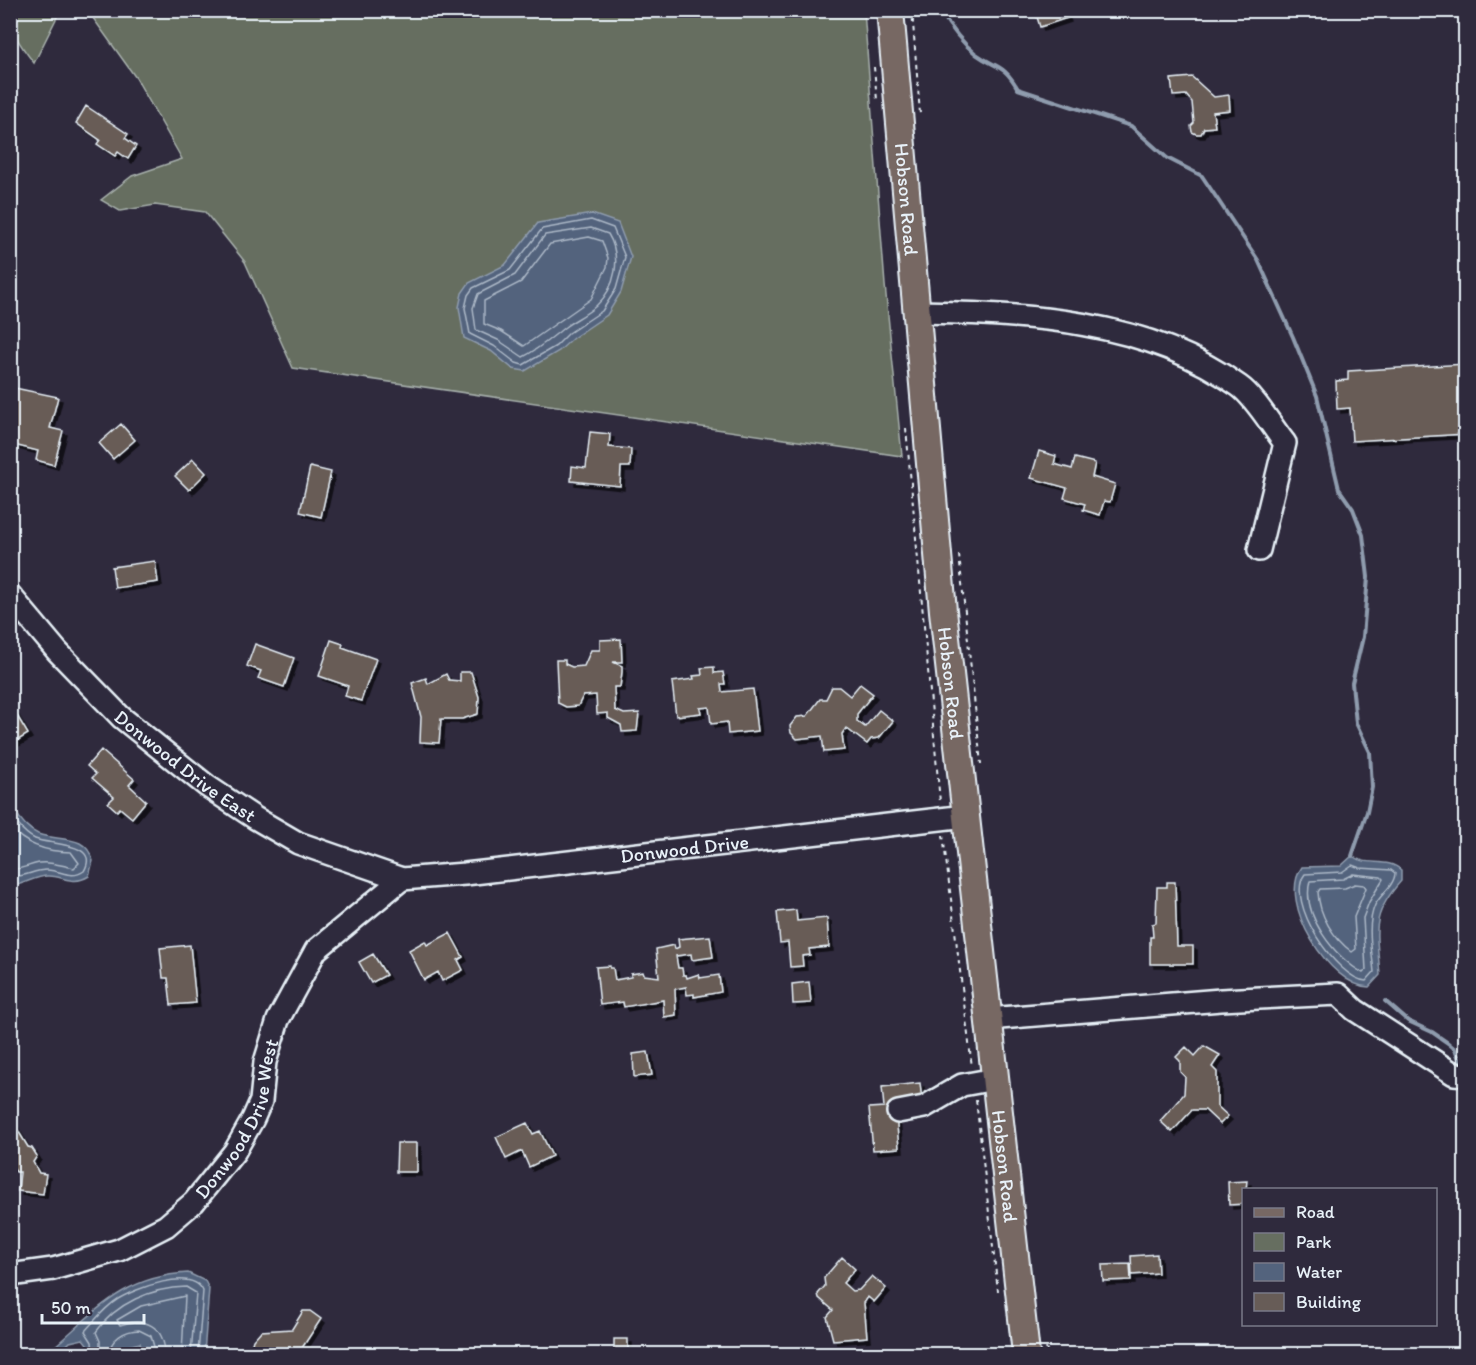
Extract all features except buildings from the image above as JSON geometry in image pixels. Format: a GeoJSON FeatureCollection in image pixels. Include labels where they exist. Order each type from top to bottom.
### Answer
{"type":"FeatureCollection","features":[{"type":"Feature","properties":{"kind":"main road","name":"Hobson Road"},"geometry":{"type":"LineString","coordinates":[[890,10],[942,599],[1026,1354]]}},
{"type":"Feature","properties":{"kind":"street"},"geometry":{"type":"LineString","coordinates":[[916,312],[999,313],[1101,327],[1169,346],[1241,387],[1285,443],[1259,550]]}},
{"type":"Feature","properties":{"kind":"street","name":"Donwood Drive East"},"geometry":{"type":"LineString","coordinates":[[10,595],[57,651],[121,717],[207,786],[298,843],[402,879]]}},
{"type":"Feature","properties":{"kind":"street","name":"Donwood Drive"},"geometry":{"type":"LineString","coordinates":[[402,879],[465,874],[966,816]]}},
{"type":"Feature","properties":{"kind":"street","name":"Donwood Drive West"},"geometry":{"type":"LineString","coordinates":[[10,1275],[53,1269],[119,1250],[166,1226],[194,1202],[235,1151],[254,1119],[261,1101],[265,1062],[278,1020],[316,950],[402,879]]}},
{"type":"Feature","properties":{"kind":"street"},"geometry":{"type":"LineString","coordinates":[[988,1019],[1210,1000],[1338,994],[1355,1010],[1454,1074],[1466,1075]]}},
{"type":"Feature","properties":{"kind":"street"},"geometry":{"type":"LineString","coordinates":[[898,1112],[924,1107],[962,1085],[995,1079]]}},
{"type":"Feature","properties":{"kind":"path"},"geometry":{"type":"LineString","coordinates":[[912,10],[921,123]]}},
{"type":"Feature","properties":{"kind":"green space"},"geometry":{"type":"Polygon","coordinates":[[[10,11],[60,11],[34,63],[14,32],[10,11]]]}},
{"type":"Feature","properties":{"kind":"green space"},"geometry":{"type":"Polygon","coordinates":[[[88,11],[864,11],[885,285],[902,456],[293,368],[245,262],[205,212],[155,205],[120,211],[101,200],[132,176],[182,159],[136,78],[88,11]]]}},
{"type":"Feature","properties":{"kind":"water"},"geometry":{"type":"Polygon","coordinates":[[[592,214],[618,223],[631,257],[621,292],[607,315],[573,338],[559,351],[525,371],[513,369],[491,351],[464,338],[459,307],[462,293],[469,283],[505,265],[538,223],[592,214]]]}},
{"type":"Feature","properties":{"kind":"water"},"geometry":{"type":"Polygon","coordinates":[[[11,807],[26,826],[34,832],[71,840],[85,846],[93,861],[89,876],[73,880],[44,876],[16,885],[11,881],[11,807]]]}},
{"type":"Feature","properties":{"kind":"water"},"geometry":{"type":"Polygon","coordinates":[[[1352,856],[1364,861],[1390,864],[1401,870],[1401,881],[1384,905],[1377,925],[1380,975],[1369,987],[1354,983],[1339,973],[1324,958],[1302,920],[1296,901],[1296,882],[1302,867],[1341,866],[1352,856]]]}},
{"type":"Feature","properties":{"kind":"water"},"geometry":{"type":"Polygon","coordinates":[[[188,1273],[205,1281],[209,1289],[204,1354],[143,1354],[140,1343],[128,1346],[121,1354],[86,1354],[87,1344],[83,1339],[70,1342],[58,1354],[53,1354],[54,1347],[114,1297],[147,1280],[188,1273]]]}},
{"type":"Feature","properties":{"kind":"waterway"},"geometry":{"type":"LineString","coordinates":[[940,10],[965,44],[976,54],[1004,70],[1018,89],[1131,126],[1167,158],[1202,176],[1258,260],[1317,396],[1339,489],[1353,509],[1363,535],[1368,577],[1363,637],[1352,683],[1356,723],[1370,752],[1372,787],[1367,812],[1352,856]]}},
{"type":"Feature","properties":{"kind":"waterway"},"geometry":{"type":"LineString","coordinates":[[1385,1001],[1408,1021],[1432,1032],[1455,1049],[1463,1069]]}}]}
